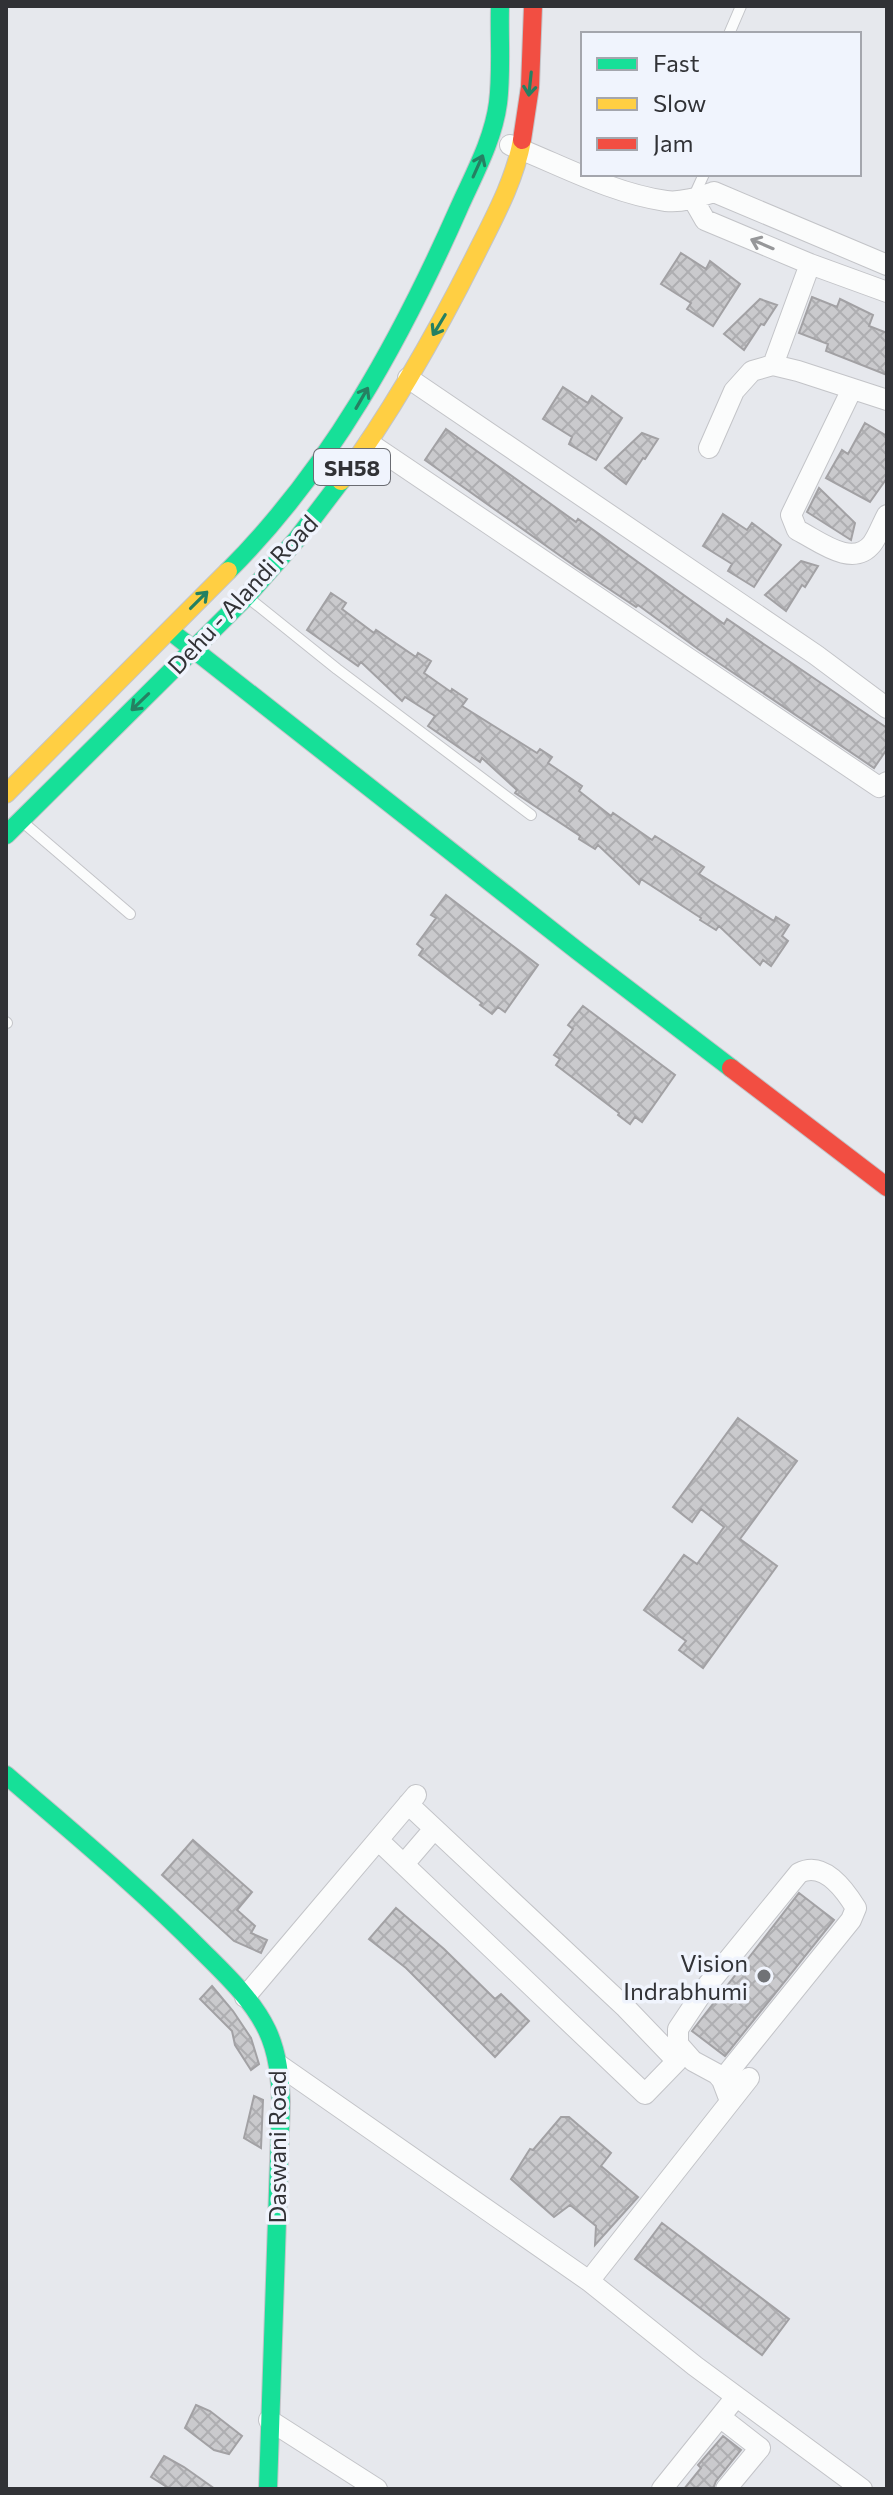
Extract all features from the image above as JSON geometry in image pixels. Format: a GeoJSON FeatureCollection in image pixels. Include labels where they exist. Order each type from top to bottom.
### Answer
{"type":"FeatureCollection","features":[{"type":"Feature","properties":{"kind":"main road","name":"Dehu - Alandi Road"},"geometry":{"type":"LineString","coordinates":[[8,788],[250,549],[317,467],[353,413],[440,250],[490,137],[498,102],[500,6]]}},
{"type":"Feature","properties":{"kind":"main road","name":"Dehu - Alandi Road"},"geometry":{"type":"LineString","coordinates":[[6,835],[247,596],[297,539],[369,443],[445,316],[502,201],[520,149],[530,87],[533,6]]}},
{"type":"Feature","properties":{"kind":"main road"},"geometry":{"type":"LineString","coordinates":[[169,629],[579,952],[887,1187]]}},
{"type":"Feature","properties":{"kind":"main road","name":"Daswani Road"},"geometry":{"type":"LineString","coordinates":[[6,1775],[174,1921],[255,2008],[269,2033],[279,2065],[281,2102],[268,2489]]}},
{"type":"Feature","properties":{"kind":"street"},"geometry":{"type":"LineString","coordinates":[[490,137],[593,182],[668,202],[714,192],[887,265]]}},
{"type":"Feature","properties":{"kind":"street"},"geometry":{"type":"LineString","coordinates":[[693,199],[705,220],[887,292]]}},
{"type":"Feature","properties":{"kind":"street"},"geometry":{"type":"LineString","coordinates":[[773,365],[810,264]]}},
{"type":"Feature","properties":{"kind":"street"},"geometry":{"type":"LineString","coordinates":[[709,448],[734,391],[752,371],[773,365],[887,400]]}},
{"type":"Feature","properties":{"kind":"street"},"geometry":{"type":"LineString","coordinates":[[408,378],[816,655],[887,708]]}},
{"type":"Feature","properties":{"kind":"street"},"geometry":{"type":"LineString","coordinates":[[852,389],[791,515],[797,530],[846,555],[858,554],[870,546],[887,515]]}},
{"type":"Feature","properties":{"kind":"street"},"geometry":{"type":"LineString","coordinates":[[369,443],[879,787],[887,782]]}},
{"type":"Feature","properties":{"kind":"street"},"geometry":{"type":"LineString","coordinates":[[245,1997],[378,1840],[412,1800],[434,1829],[504,1891],[677,2061],[645,2094],[378,1840]]}},
{"type":"Feature","properties":{"kind":"street"},"geometry":{"type":"LineString","coordinates":[[404,1864],[434,1829]]}},
{"type":"Feature","properties":{"kind":"street"},"geometry":{"type":"LineString","coordinates":[[722,2080],[851,1920],[856,1908],[840,1883],[822,1872],[806,1870],[799,1873],[706,1987],[678,2029],[678,2044],[693,2061],[717,2074],[730,2101]]}},
{"type":"Feature","properties":{"kind":"street"},"geometry":{"type":"LineString","coordinates":[[279,2065],[589,2281],[853,2486]]}},
{"type":"Feature","properties":{"kind":"street"},"geometry":{"type":"LineString","coordinates":[[667,2071],[722,2080]]}},
{"type":"Feature","properties":{"kind":"street"},"geometry":{"type":"LineString","coordinates":[[589,2281],[749,2078]]}},
{"type":"Feature","properties":{"kind":"street"},"geometry":{"type":"LineString","coordinates":[[662,2489],[736,2397]]}},
{"type":"Feature","properties":{"kind":"street"},"geometry":{"type":"LineString","coordinates":[[720,2417],[760,2448],[726,2489]]}},
{"type":"Feature","properties":{"kind":"street"},"geometry":{"type":"LineString","coordinates":[[269,2420],[377,2489]]}},
{"type":"Feature","properties":{"kind":"lane"},"geometry":{"type":"LineString","coordinates":[[730,32],[741,6]]}},
{"type":"Feature","properties":{"kind":"lane"},"geometry":{"type":"LineString","coordinates":[[693,199],[703,176]]}},
{"type":"Feature","properties":{"kind":"lane"},"geometry":{"type":"LineString","coordinates":[[247,596],[337,669],[531,815]]}},
{"type":"Feature","properties":{"kind":"lane"},"geometry":{"type":"LineString","coordinates":[[21,820],[130,914]]}},
{"type":"Feature","properties":{"kind":"building"},"geometry":{"type":"Polygon","coordinates":[[[681,253],[706,269],[710,261],[740,284],[713,326],[687,309],[691,303],[661,284],[681,253]]]}},
{"type":"Feature","properties":{"kind":"building"},"geometry":{"type":"Polygon","coordinates":[[[812,297],[837,307],[840,299],[873,315],[869,326],[887,333],[887,375],[826,351],[828,344],[799,333],[812,297]]]}},
{"type":"Feature","properties":{"kind":"building"},"geometry":{"type":"Polygon","coordinates":[[[760,299],[777,305],[744,350],[724,334],[760,299]]]}},
{"type":"Feature","properties":{"kind":"building"},"geometry":{"type":"Polygon","coordinates":[[[563,387],[588,403],[592,396],[622,418],[596,460],[569,444],[572,437],[543,419],[563,387]]]}},
{"type":"Feature","properties":{"kind":"building"},"geometry":{"type":"Polygon","coordinates":[[[865,423],[887,436],[887,478],[870,502],[826,478],[842,450],[848,454],[865,423]]]}},
{"type":"Feature","properties":{"kind":"building"},"geometry":{"type":"Polygon","coordinates":[[[446,429],[724,624],[727,619],[887,728],[887,749],[874,768],[638,605],[636,607],[576,567],[425,460],[446,429]]]}},
{"type":"Feature","properties":{"kind":"building"},"geometry":{"type":"Polygon","coordinates":[[[642,433],[658,439],[626,484],[605,468],[642,433]]]}},
{"type":"Feature","properties":{"kind":"building"},"geometry":{"type":"Polygon","coordinates":[[[819,488],[855,523],[851,540],[807,512],[819,488]]]}},
{"type":"Feature","properties":{"kind":"building"},"geometry":{"type":"Polygon","coordinates":[[[723,514],[747,530],[752,523],[781,545],[754,587],[728,571],[732,564],[703,546],[723,514]]]}},
{"type":"Feature","properties":{"kind":"building"},"geometry":{"type":"Polygon","coordinates":[[[801,561],[818,566],[786,611],[765,595],[801,561]]]}},
{"type":"Feature","properties":{"kind":"building"},"geometry":{"type":"Polygon","coordinates":[[[331,593],[346,603],[342,609],[374,633],[376,630],[416,657],[418,653],[431,661],[424,673],[467,699],[462,706],[537,753],[540,749],[552,757],[548,763],[582,786],[579,791],[611,816],[613,813],[652,840],[655,836],[704,867],[699,874],[774,921],[776,917],[789,925],[782,936],[788,941],[771,966],[763,960],[760,965],[719,926],[716,930],[641,879],[639,884],[598,845],[595,849],[579,839],[580,836],[515,793],[517,790],[482,758],[480,762],[428,726],[435,716],[405,697],[402,701],[361,662],[358,666],[307,630],[331,593]]]}},
{"type":"Feature","properties":{"kind":"building"},"geometry":{"type":"Polygon","coordinates":[[[446,895],[538,965],[505,1012],[498,1007],[492,1014],[419,955],[423,949],[417,944],[436,918],[431,915],[446,895]]]}},
{"type":"Feature","properties":{"kind":"building"},"geometry":{"type":"Polygon","coordinates":[[[583,1006],[675,1075],[642,1122],[635,1117],[630,1124],[556,1065],[560,1059],[554,1055],[573,1029],[568,1025],[583,1006]]]}},
{"type":"Feature","properties":{"kind":"building"},"geometry":{"type":"Polygon","coordinates":[[[738,1418],[797,1461],[740,1539],[777,1566],[703,1668],[679,1650],[686,1641],[644,1610],[684,1555],[697,1564],[724,1527],[701,1509],[692,1522],[673,1507],[738,1418]]]}},
{"type":"Feature","properties":{"kind":"building"},"geometry":{"type":"Polygon","coordinates":[[[193,1840],[252,1892],[237,1910],[255,1926],[251,1933],[267,1940],[261,1953],[234,1941],[162,1875],[193,1840]]]}},
{"type":"Feature","properties":{"kind":"building","name":"Vision Indrabhumi"},"geometry":{"type":"Polygon","coordinates":[[[799,1893],[834,1920],[725,2056],[692,2031],[799,1893]]]}},
{"type":"Feature","properties":{"kind":"building"},"geometry":{"type":"Polygon","coordinates":[[[396,1908],[495,1999],[501,1994],[529,2021],[495,2057],[406,1968],[369,1939],[396,1908]]]}},
{"type":"Feature","properties":{"kind":"building"},"geometry":{"type":"Polygon","coordinates":[[[212,1986],[251,2038],[259,2064],[251,2070],[235,2045],[232,2031],[200,1999],[212,1986]]]}},
{"type":"Feature","properties":{"kind":"building"},"geometry":{"type":"Polygon","coordinates":[[[254,2096],[263,2100],[261,2148],[244,2138],[254,2096]]]}},
{"type":"Feature","properties":{"kind":"building"},"geometry":{"type":"Polygon","coordinates":[[[561,2117],[569,2117],[611,2153],[601,2166],[638,2197],[595,2245],[596,2226],[570,2205],[554,2217],[511,2179],[530,2149],[533,2150],[561,2117]]]}},
{"type":"Feature","properties":{"kind":"building"},"geometry":{"type":"Polygon","coordinates":[[[662,2223],[789,2319],[762,2355],[635,2259],[662,2223]]]}},
{"type":"Feature","properties":{"kind":"building"},"geometry":{"type":"Polygon","coordinates":[[[196,2405],[210,2411],[242,2436],[229,2454],[214,2450],[185,2428],[196,2405]]]}},
{"type":"Feature","properties":{"kind":"building"},"geometry":{"type":"Polygon","coordinates":[[[723,2436],[741,2450],[713,2489],[684,2489],[701,2468],[698,2465],[723,2436]]]}},
{"type":"Feature","properties":{"kind":"building"},"geometry":{"type":"Polygon","coordinates":[[[164,2456],[215,2489],[170,2489],[151,2477],[164,2456]]]}},
{"type":"Feature","properties":{"kind":"traffic: fast"},"geometry":{"type":"LineString","coordinates":[[228,571],[265,532],[330,446],[387,355],[436,259],[492,131],[500,79],[500,6]]}},
{"type":"Feature","properties":{"kind":"traffic: fast"},"geometry":{"type":"LineString","coordinates":[[6,835],[247,596],[297,539],[341,481]]}},
{"type":"Feature","properties":{"kind":"traffic: fast"},"geometry":{"type":"LineString","coordinates":[[174,634],[731,1068]]}},
{"type":"Feature","properties":{"kind":"traffic: fast"},"geometry":{"type":"LineString","coordinates":[[6,1775],[130,1883],[211,1960],[246,1998],[271,2039],[278,2066],[281,2102],[268,2489]]}},
{"type":"Feature","properties":{"kind":"traffic: slow"},"geometry":{"type":"LineString","coordinates":[[341,481],[396,399],[446,312],[503,198],[522,140]]}},
{"type":"Feature","properties":{"kind":"traffic: slow"},"geometry":{"type":"LineString","coordinates":[[6,794],[228,571]]}},
{"type":"Feature","properties":{"kind":"traffic: jam"},"geometry":{"type":"LineString","coordinates":[[522,140],[530,87],[533,6]]}},
{"type":"Feature","properties":{"kind":"traffic: jam"},"geometry":{"type":"LineString","coordinates":[[731,1068],[887,1187]]}},
{"type":"Feature","properties":{"kind":"place","name":"Vision Indrabhumi"},"geometry":{"type":"Point","coordinates":[764,1976]}}]}
